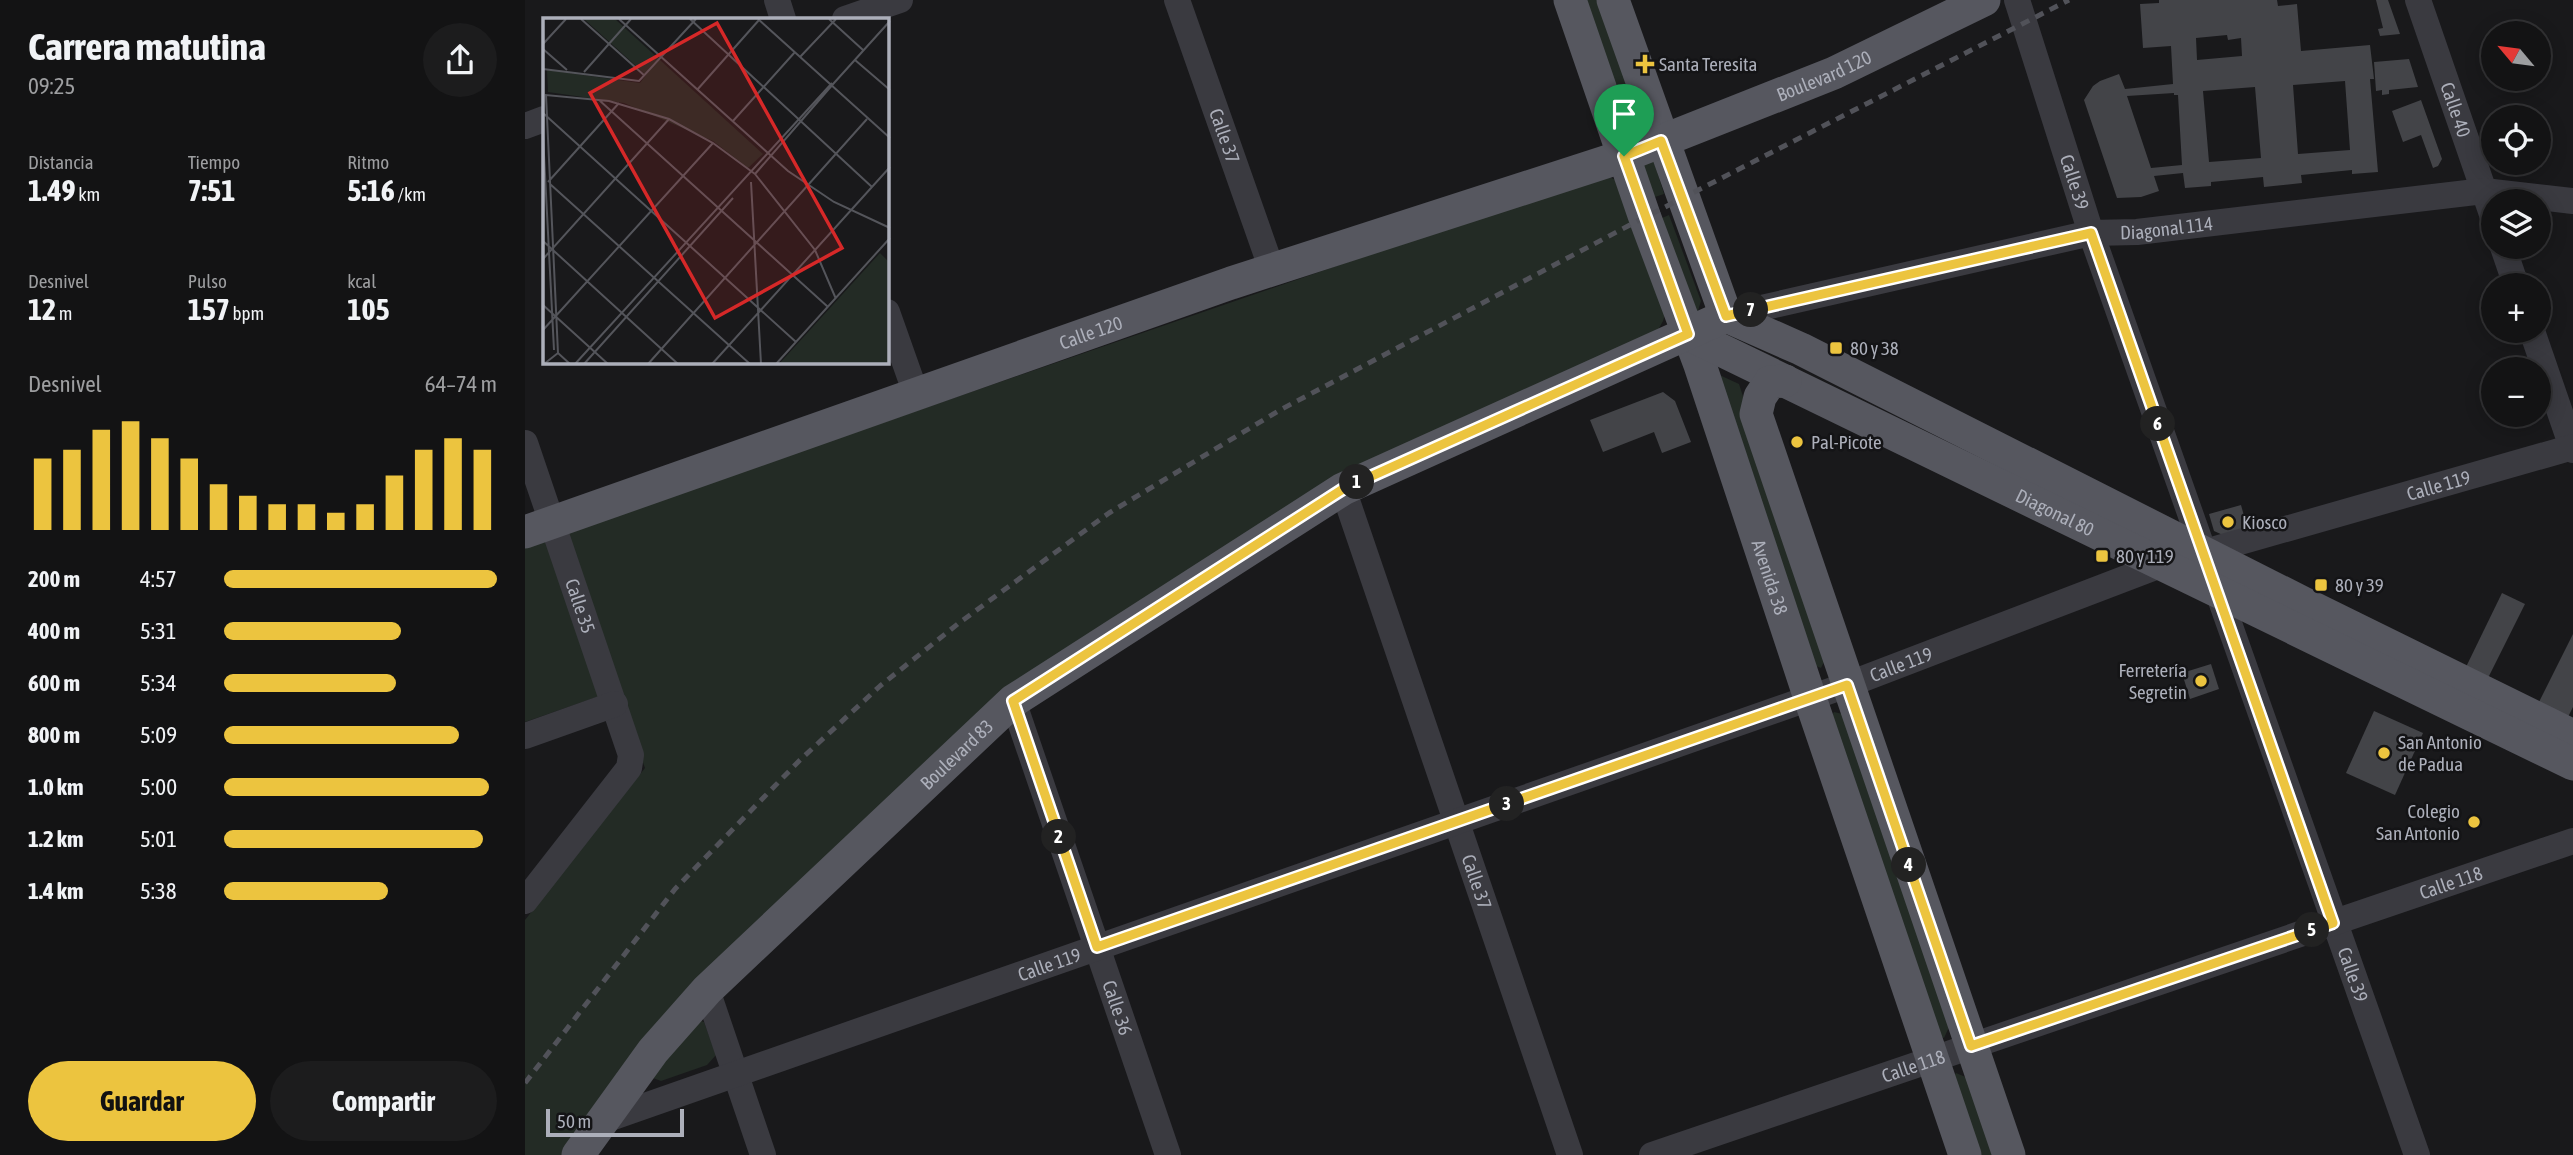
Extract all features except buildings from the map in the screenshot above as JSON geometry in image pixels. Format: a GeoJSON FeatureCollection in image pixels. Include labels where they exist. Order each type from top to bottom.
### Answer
{"type":"FeatureCollection","features":[{"type":"Feature","properties":{"kind":"main road","name":"Avenida 38"},"geometry":{"type":"LineString","coordinates":[[1570,0],[1700,365],[1965,1155]]}},
{"type":"Feature","properties":{"kind":"main road"},"geometry":{"type":"LineString","coordinates":[[1613,0],[1661,141],[1726,316]]}},
{"type":"Feature","properties":{"kind":"main road","name":"Boulevard 120"},"geometry":{"type":"LineString","coordinates":[[1661,141],[1834,73],[1984,0]]}},
{"type":"Feature","properties":{"kind":"main road","name":"Calle 120"},"geometry":{"type":"LineString","coordinates":[[539,527],[1272,270],[1624,156],[1661,141]]}},
{"type":"Feature","properties":{"kind":"main road","name":"Boulevard 83"},"geometry":{"type":"LineString","coordinates":[[578,1155],[653,1051],[707,990],[1013,701],[1343,489],[1726,316]]}},
{"type":"Feature","properties":{"kind":"main road","name":"Diagonal 80"},"geometry":{"type":"LineString","coordinates":[[1726,316],[1811,354],[2573,736]]}},
{"type":"Feature","properties":{"kind":"main road","name":"Diagonal 80"},"geometry":{"type":"LineString","coordinates":[[1688,334],[2573,764]]}},
{"type":"Feature","properties":{"kind":"main road","name":"Avenida 38"},"geometry":{"type":"LineString","coordinates":[[1785,381],[1770,382],[1760,397],[1756,414],[2009,1155]]}},
{"type":"Feature","properties":{"kind":"street"},"geometry":{"type":"LineString","coordinates":[[776,0],[783,18]]}},
{"type":"Feature","properties":{"kind":"street"},"geometry":{"type":"LineString","coordinates":[[848,18],[900,0]]}},
{"type":"Feature","properties":{"kind":"street","name":"Calle 37"},"geometry":{"type":"LineString","coordinates":[[1177,0],[1272,270]]}},
{"type":"Feature","properties":{"kind":"street","name":"Calle 39"},"geometry":{"type":"LineString","coordinates":[[2017,0],[2091,233],[2417,1155]]}},
{"type":"Feature","properties":{"kind":"street","name":"Calle 40"},"geometry":{"type":"LineString","coordinates":[[2418,0],[2483,189]]}},
{"type":"Feature","properties":{"kind":"street"},"geometry":{"type":"LineString","coordinates":[[525,126],[543,120]]}},
{"type":"Feature","properties":{"kind":"street","name":"Diagonal 114"},"geometry":{"type":"LineString","coordinates":[[1726,316],[2091,233],[2137,232],[2481,191]]}},
{"type":"Feature","properties":{"kind":"street","name":"Diagonal 114"},"geometry":{"type":"LineString","coordinates":[[2551,199],[2573,201]]}},
{"type":"Feature","properties":{"kind":"street"},"geometry":{"type":"LineString","coordinates":[[889,318],[916,394]]}},
{"type":"Feature","properties":{"kind":"street"},"geometry":{"type":"LineString","coordinates":[[2536,343],[2573,448]]}},
{"type":"Feature","properties":{"kind":"street","name":"Calle 35"},"geometry":{"type":"LineString","coordinates":[[525,443],[539,527],[615,704],[631,755],[629,768],[525,901]]}},
{"type":"Feature","properties":{"kind":"street","name":"Calle 119"},"geometry":{"type":"LineString","coordinates":[[602,1121],[1847,685],[2162,564],[2573,448]]}},
{"type":"Feature","properties":{"kind":"street","name":"Calle 37"},"geometry":{"type":"LineString","coordinates":[[1343,489],[1570,1155]]}},
{"type":"Feature","properties":{"kind":"street","name":"Calle 36"},"geometry":{"type":"LineString","coordinates":[[1013,701],[1168,1155]]}},
{"type":"Feature","properties":{"kind":"street"},"geometry":{"type":"LineString","coordinates":[[525,736],[615,704]]}},
{"type":"Feature","properties":{"kind":"street","name":"Calle 118"},"geometry":{"type":"LineString","coordinates":[[1652,1155],[2573,841]]}},
{"type":"Feature","properties":{"kind":"street"},"geometry":{"type":"LineString","coordinates":[[707,990],[764,1155]]}},
{"type":"Feature","properties":{"kind":"shaded area"},"geometry":{"type":"Polygon","coordinates":[[[1578,0],[1600,0],[1642,122],[1633,136],[1578,0]]]}},
{"type":"Feature","properties":{"kind":"shaded area"},"geometry":{"type":"Polygon","coordinates":[[[1651,152],[1664,194],[1646,200],[1632,159],[1651,152]]]}},
{"type":"Feature","properties":{"kind":"shaded area"},"geometry":{"type":"Polygon","coordinates":[[[1603,174],[1618,181],[1668,305],[1653,339],[1008,692],[565,1155],[525,1155],[525,920],[645,768],[617,690],[525,722],[525,546],[1603,174]]]}},
{"type":"Feature","properties":{"kind":"shaded area"},"geometry":{"type":"Polygon","coordinates":[[[1669,215],[1701,301],[1697,314],[1655,221],[1669,215]]]}},
{"type":"Feature","properties":{"kind":"shaded area"},"geometry":{"type":"Polygon","coordinates":[[[1713,372],[1739,384],[1827,656],[1821,668],[1808,663],[1713,372]]]}},
{"type":"Feature","properties":{"kind":"shaded area"},"geometry":{"type":"Polygon","coordinates":[[[1834,712],[1847,715],[1951,1023],[1944,1038],[1930,1032],[1828,723],[1834,712]]]}},
{"type":"Feature","properties":{"kind":"shaded area"},"geometry":{"type":"Polygon","coordinates":[[[692,1018],[704,1022],[716,1055],[707,1065],[661,1081],[653,1078],[692,1018]]]}},
{"type":"Feature","properties":{"kind":"shaded area"},"geometry":{"type":"Polygon","coordinates":[[[1956,1073],[1968,1078],[1995,1155],[1972,1155],[1948,1085],[1956,1073]]]}},
{"type":"Feature","properties":{"kind":"railway"},"geometry":{"type":"LineString","coordinates":[[525,1083],[675,889],[800,760],[880,686],[959,623],[1109,513],[1280,410],[1628,226],[2069,0]]}},
{"type":"Feature","properties":{"kind":"place","name":"Santa Teresita"},"geometry":{"type":"Point","coordinates":[1645,64]}},
{"type":"Feature","properties":{"kind":"place","name":"80 y 38"},"geometry":{"type":"Point","coordinates":[1836,348]}},
{"type":"Feature","properties":{"kind":"place","name":"Pal-Picote"},"geometry":{"type":"Point","coordinates":[1797,442]}},
{"type":"Feature","properties":{"kind":"place","name":"Kiosco"},"geometry":{"type":"Point","coordinates":[2228,522]}},
{"type":"Feature","properties":{"kind":"place","name":"80 y 119"},"geometry":{"type":"Point","coordinates":[2102,556]}},
{"type":"Feature","properties":{"kind":"place","name":"80 y 39"},"geometry":{"type":"Point","coordinates":[2321,585]}},
{"type":"Feature","properties":{"kind":"place","name":"Ferretería Segretin"},"geometry":{"type":"Point","coordinates":[2201,681]}},
{"type":"Feature","properties":{"kind":"place","name":"San Antonio de Padua"},"geometry":{"type":"Point","coordinates":[2384,753]}},
{"type":"Feature","properties":{"kind":"place","name":"Colegio San Antonio"},"geometry":{"type":"Point","coordinates":[2474,822]}},
{"type":"Feature","properties":{"kind":"route"},"geometry":{"type":"LineString","coordinates":[[1661,141],[1726,316],[2091,233],[2333,923],[1971,1046],[1847,685],[1097,947],[1013,701],[1343,489],[1688,334],[1624,156],[1661,141]]}}]}
